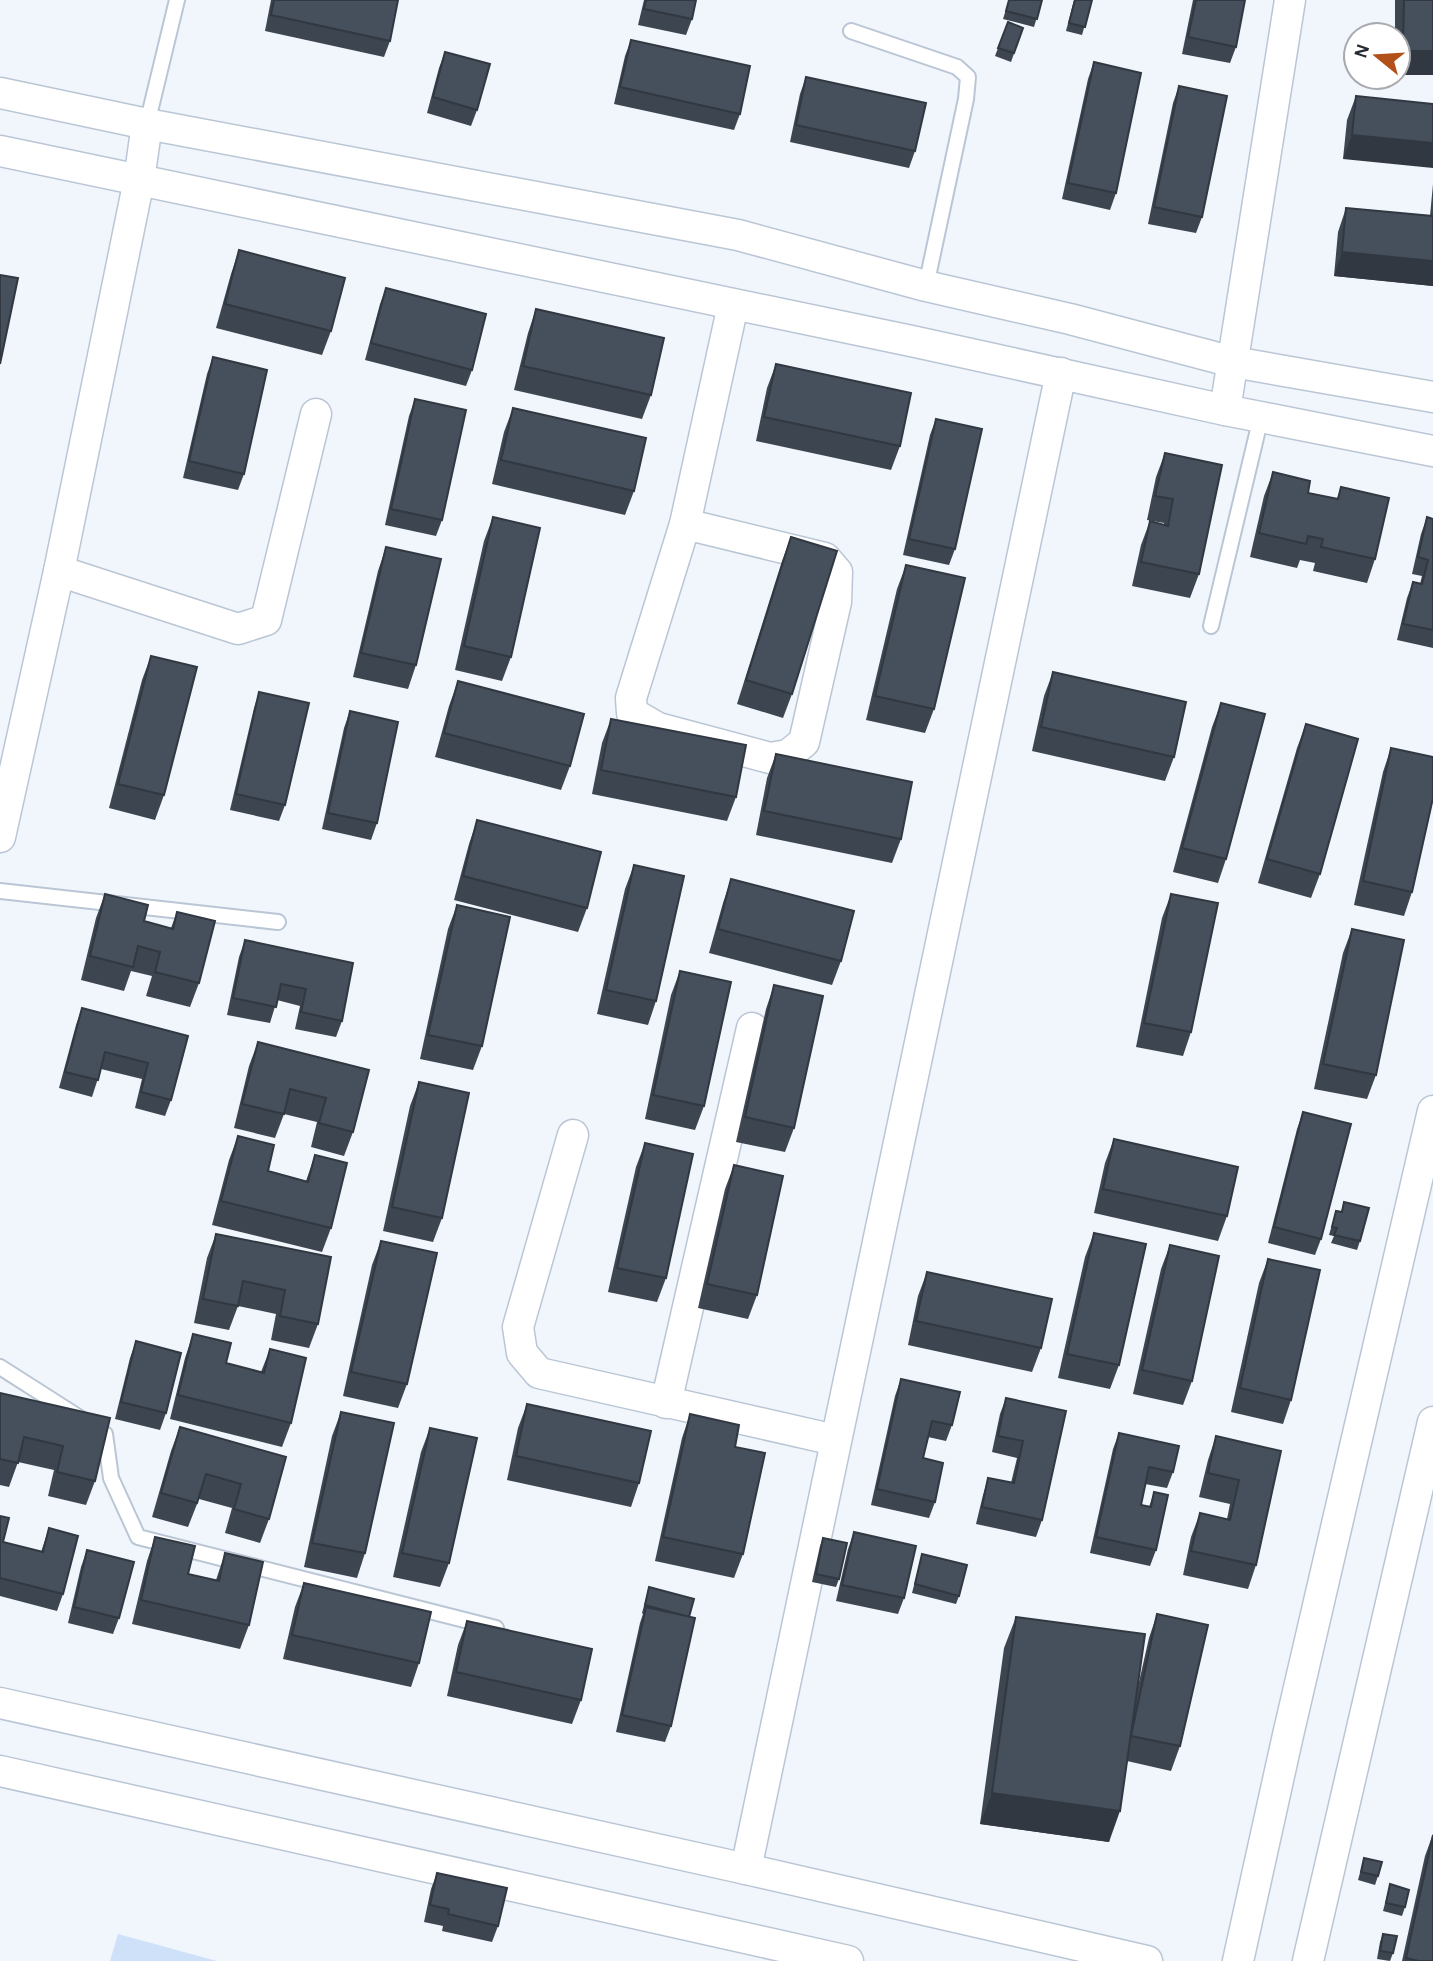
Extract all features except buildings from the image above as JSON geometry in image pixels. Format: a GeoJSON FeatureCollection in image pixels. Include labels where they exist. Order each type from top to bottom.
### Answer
{"type":"FeatureCollection","features":[{"type":"Feature","properties":{"kind":"street"},"geometry":{"type":"LineString","coordinates":[[1225,410],[1290,0]]}},
{"type":"Feature","properties":{"kind":"street"},"geometry":{"type":"LineString","coordinates":[[0,93],[147,124],[738,235],[926,286],[1070,318],[1233,362],[1433,397]]}},
{"type":"Feature","properties":{"kind":"street"},"geometry":{"type":"LineString","coordinates":[[0,837],[59,570],[139,180],[147,124]]}},
{"type":"Feature","properties":{"kind":"street"},"geometry":{"type":"LineString","coordinates":[[0,151],[1225,410],[1433,451]]}},
{"type":"Feature","properties":{"kind":"street"},"geometry":{"type":"LineString","coordinates":[[685,524],[825,558],[837,572],[836,602],[804,742],[788,755],[770,758],[658,728],[632,713],[631,698],[685,524],[733,304]]}},
{"type":"Feature","properties":{"kind":"street"},"geometry":{"type":"LineString","coordinates":[[746,1869],[1060,373]]}},
{"type":"Feature","properties":{"kind":"street"},"geometry":{"type":"LineString","coordinates":[[59,570],[238,629],[265,620],[316,414]]}},
{"type":"Feature","properties":{"kind":"street"},"geometry":{"type":"LineString","coordinates":[[666,1403],[752,1028]]}},
{"type":"Feature","properties":{"kind":"street"},"geometry":{"type":"LineString","coordinates":[[1238,1961],[1433,1111]]}},
{"type":"Feature","properties":{"kind":"street"},"geometry":{"type":"LineString","coordinates":[[573,1135],[518,1327],[522,1353],[539,1373],[835,1440]]}},
{"type":"Feature","properties":{"kind":"street"},"geometry":{"type":"LineString","coordinates":[[1308,1961],[1433,1422]]}},
{"type":"Feature","properties":{"kind":"street"},"geometry":{"type":"LineString","coordinates":[[0,1703],[1147,1961]]}},
{"type":"Feature","properties":{"kind":"street"},"geometry":{"type":"LineString","coordinates":[[0,1771],[848,1961]]}},
{"type":"Feature","properties":{"kind":"lane"},"geometry":{"type":"LineString","coordinates":[[147,124],[177,0]]}},
{"type":"Feature","properties":{"kind":"lane"},"geometry":{"type":"LineString","coordinates":[[851,31],[957,66],[968,77],[966,99],[926,286]]}},
{"type":"Feature","properties":{"kind":"lane"},"geometry":{"type":"LineString","coordinates":[[1211,626],[1261,417]]}},
{"type":"Feature","properties":{"kind":"lane"},"geometry":{"type":"LineString","coordinates":[[0,891],[278,922]]}},
{"type":"Feature","properties":{"kind":"lane"},"geometry":{"type":"LineString","coordinates":[[0,1367],[106,1434],[111,1478],[138,1537],[508,1631]]}},
{"type":"Feature","properties":{"kind":"shaded area"},"geometry":{"type":"Polygon","coordinates":[[[118,1934],[217,1961],[110,1961],[118,1934]]]}}]}
